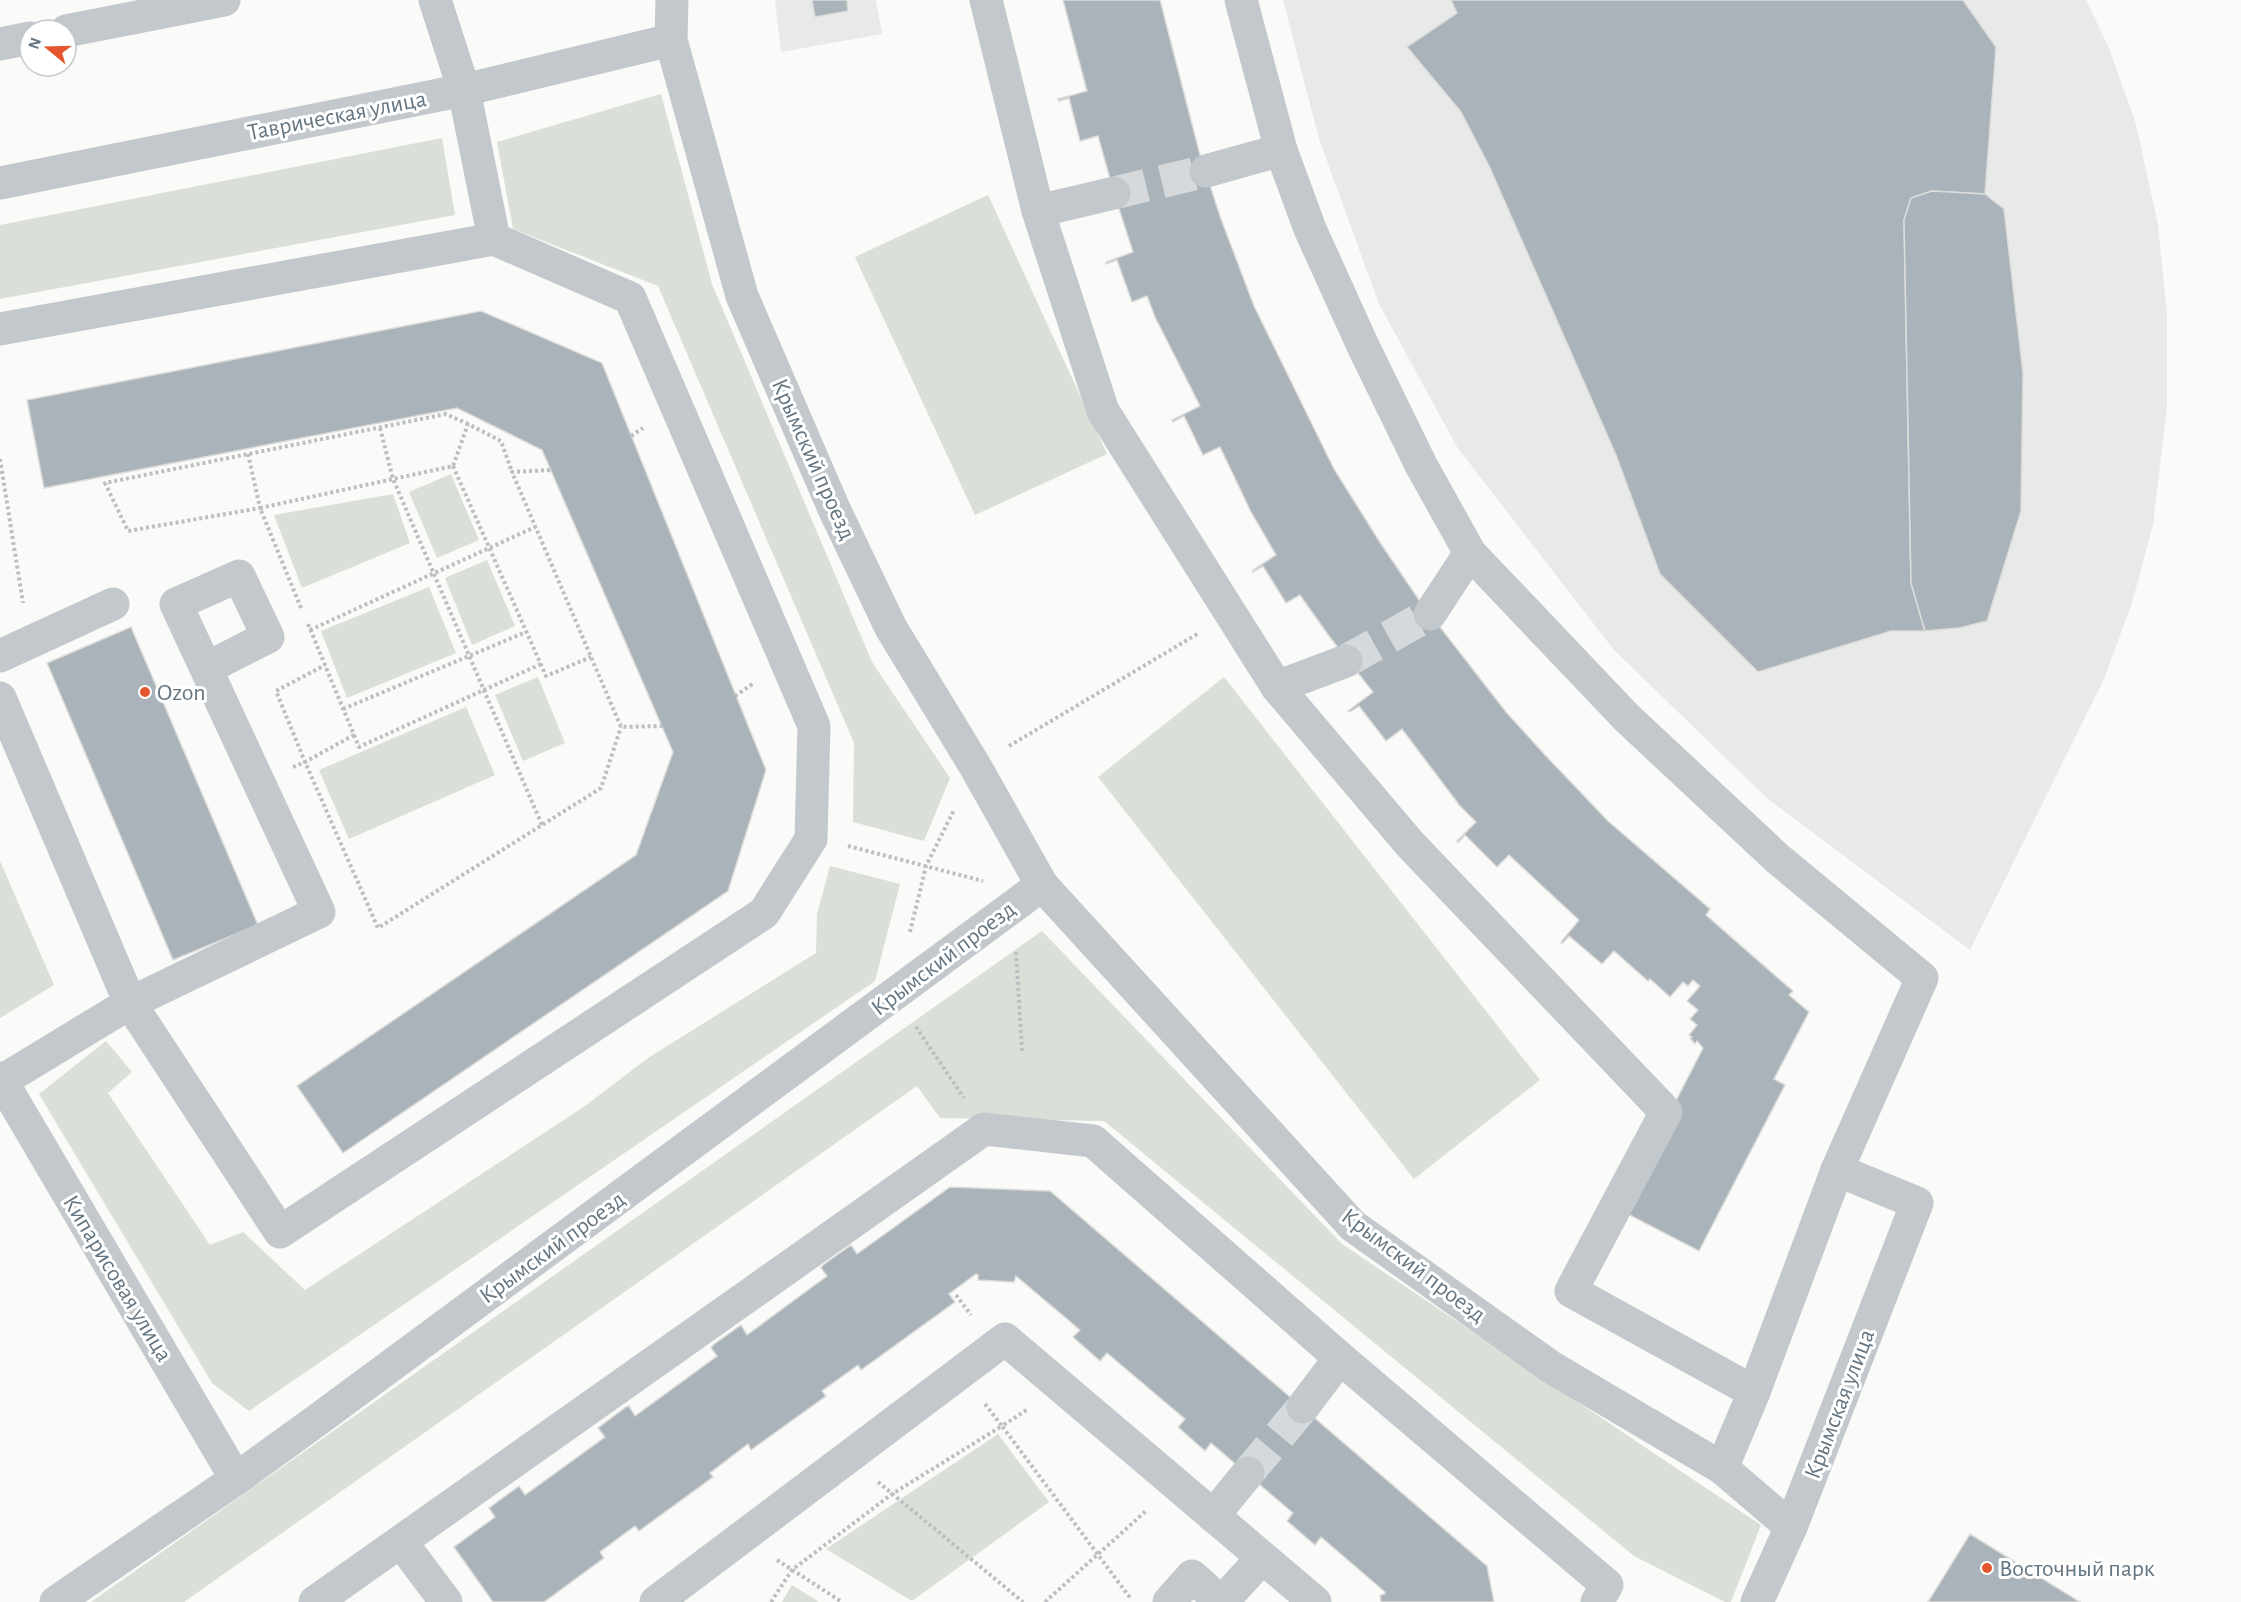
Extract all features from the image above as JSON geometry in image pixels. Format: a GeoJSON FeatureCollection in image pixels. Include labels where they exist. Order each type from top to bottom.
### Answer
{"type":"FeatureCollection","features":[{"type":"Feature","properties":{"kind":"street"},"geometry":{"type":"LineString","coordinates":[[78,29],[224,0]]}},
{"type":"Feature","properties":{"kind":"street"},"geometry":{"type":"LineString","coordinates":[[435,0],[464,90],[494,239]]}},
{"type":"Feature","properties":{"kind":"street","name":"Крымский проезд"},"geometry":{"type":"LineString","coordinates":[[672,0],[672,40],[742,296],[835,511],[891,628],[975,766],[1042,885],[1353,1226],[1551,1367],[1722,1468],[1791,1527]]}},
{"type":"Feature","properties":{"kind":"street"},"geometry":{"type":"LineString","coordinates":[[986,0],[1038,211],[1103,411],[1277,687],[1410,843],[1666,1112],[1571,1291],[1754,1392]]}},
{"type":"Feature","properties":{"kind":"street"},"geometry":{"type":"LineString","coordinates":[[1241,0],[1281,150],[1310,230],[1421,465],[1470,553],[1627,718],[1778,859],[1922,978],[1837,1170],[1754,1392],[1722,1468]]}},
{"type":"Feature","properties":{"kind":"street"},"geometry":{"type":"LineString","coordinates":[[0,44],[18,40]]}},
{"type":"Feature","properties":{"kind":"street","name":"Таврическая улица"},"geometry":{"type":"LineString","coordinates":[[0,183],[464,90],[672,40]]}},
{"type":"Feature","properties":{"kind":"street"},"geometry":{"type":"LineString","coordinates":[[1206,171],[1281,150]]}},
{"type":"Feature","properties":{"kind":"street"},"geometry":{"type":"LineString","coordinates":[[1038,211],[1114,193]]}},
{"type":"Feature","properties":{"kind":"street"},"geometry":{"type":"LineString","coordinates":[[0,329],[494,239],[630,298],[814,726],[811,839],[764,913],[280,1232],[130,1003],[0,698]]}},
{"type":"Feature","properties":{"kind":"street"},"geometry":{"type":"LineString","coordinates":[[1430,614],[1470,553]]}},
{"type":"Feature","properties":{"kind":"street"},"geometry":{"type":"LineString","coordinates":[[0,656],[113,604]]}},
{"type":"Feature","properties":{"kind":"street"},"geometry":{"type":"LineString","coordinates":[[1277,687],[1346,661]]}},
{"type":"Feature","properties":{"kind":"street"},"geometry":{"type":"LineString","coordinates":[[1,1080],[130,1003],[319,912],[207,668]]}},
{"type":"Feature","properties":{"kind":"street","name":"Крымский проезд"},"geometry":{"type":"LineString","coordinates":[[56,1602],[236,1479],[1042,885]]}},
{"type":"Feature","properties":{"kind":"street","name":"Кипарисовая улица"},"geometry":{"type":"LineString","coordinates":[[1,1080],[236,1479]]}},
{"type":"Feature","properties":{"kind":"street"},"geometry":{"type":"LineString","coordinates":[[315,1602],[984,1129],[1093,1141],[1340,1359],[1607,1585],[1597,1602]]}},
{"type":"Feature","properties":{"kind":"street","name":"Крымская улица"},"geometry":{"type":"LineString","coordinates":[[1757,1602],[1791,1527],[1917,1203],[1837,1170]]}},
{"type":"Feature","properties":{"kind":"street"},"geometry":{"type":"LineString","coordinates":[[656,1602],[1005,1339],[1315,1602]]}},
{"type":"Feature","properties":{"kind":"street"},"geometry":{"type":"LineString","coordinates":[[1303,1407],[1340,1359]]}},
{"type":"Feature","properties":{"kind":"street"},"geometry":{"type":"LineString","coordinates":[[1213,1515],[1248,1473]]}},
{"type":"Feature","properties":{"kind":"street"},"geometry":{"type":"LineString","coordinates":[[401,1542],[446,1602]]}},
{"type":"Feature","properties":{"kind":"street"},"geometry":{"type":"LineString","coordinates":[[1169,1602],[1192,1576],[1221,1602],[1262,1557]]}},
{"type":"Feature","properties":{"kind":"path"},"geometry":{"type":"LineString","coordinates":[[325,665],[276,691],[378,928],[601,788],[621,728],[512,472],[501,441],[446,414],[105,483],[128,531],[260,508],[453,466]]}},
{"type":"Feature","properties":{"kind":"path"},"geometry":{"type":"LineString","coordinates":[[468,424],[453,466],[546,676],[591,657]]}},
{"type":"Feature","properties":{"kind":"path"},"geometry":{"type":"LineString","coordinates":[[380,428],[393,479],[542,825]]}},
{"type":"Feature","properties":{"kind":"path"},"geometry":{"type":"LineString","coordinates":[[248,454],[260,508],[301,608]]}},
{"type":"Feature","properties":{"kind":"path"},"geometry":{"type":"LineString","coordinates":[[0,459],[29,642]]}},
{"type":"Feature","properties":{"kind":"path"},"geometry":{"type":"LineString","coordinates":[[512,472],[550,470]]}},
{"type":"Feature","properties":{"kind":"path"},"geometry":{"type":"LineString","coordinates":[[300,635],[535,526]]}},
{"type":"Feature","properties":{"kind":"path"},"geometry":{"type":"LineString","coordinates":[[306,619],[359,747],[541,664]]}},
{"type":"Feature","properties":{"kind":"path"},"geometry":{"type":"LineString","coordinates":[[343,709],[526,632]]}},
{"type":"Feature","properties":{"kind":"path"},"geometry":{"type":"LineString","coordinates":[[621,728],[662,726]]}},
{"type":"Feature","properties":{"kind":"path"},"geometry":{"type":"LineString","coordinates":[[260,784],[354,735]]}},
{"type":"Feature","properties":{"kind":"path"},"geometry":{"type":"LineString","coordinates":[[960,1373],[1133,1602]]}},
{"type":"Feature","properties":{"kind":"path"},"geometry":{"type":"LineString","coordinates":[[771,1602],[792,1570],[892,1494],[1061,1387]]}},
{"type":"Feature","properties":{"kind":"path"},"geometry":{"type":"LineString","coordinates":[[848,1457],[1023,1602]]}},
{"type":"Feature","properties":{"kind":"path"},"geometry":{"type":"LineString","coordinates":[[1045,1602],[1176,1484]]}},
{"type":"Feature","properties":{"kind":"path"},"geometry":{"type":"LineString","coordinates":[[743,1536],[842,1602]]}},
{"type":"Feature","properties":{"kind":"shaded area"},"geometry":{"type":"Polygon","coordinates":[[[775,0],[876,0],[882,34],[781,52],[775,0]]]}},
{"type":"Feature","properties":{"kind":"shaded area"},"geometry":{"type":"Polygon","coordinates":[[[1283,0],[2086,0],[2109,48],[2136,124],[2158,225],[2167,313],[2167,406],[2153,525],[2132,603],[2104,679],[1970,950],[1768,799],[1614,650],[1457,447],[1379,304],[1319,139],[1283,0]]]}},
{"type":"Feature","properties":{"kind":"shaded area"},"geometry":{"type":"Polygon","coordinates":[[[661,94],[712,284],[872,662],[950,778],[924,841],[853,822],[854,743],[658,286],[513,229],[497,142],[661,94]]]}},
{"type":"Feature","properties":{"kind":"shaded area"},"geometry":{"type":"Polygon","coordinates":[[[442,138],[455,215],[0,299],[0,225],[442,138]]]}},
{"type":"Feature","properties":{"kind":"shaded area"},"geometry":{"type":"Polygon","coordinates":[[[988,195],[1107,454],[975,515],[855,257],[988,195]]]}},
{"type":"Feature","properties":{"kind":"shaded area"},"geometry":{"type":"Polygon","coordinates":[[[451,474],[479,540],[437,558],[409,492],[451,474]]]}},
{"type":"Feature","properties":{"kind":"shaded area"},"geometry":{"type":"Polygon","coordinates":[[[393,494],[410,543],[302,588],[274,515],[393,494]]]}},
{"type":"Feature","properties":{"kind":"shaded area"},"geometry":{"type":"Polygon","coordinates":[[[487,560],[515,626],[472,645],[445,578],[487,560]]]}},
{"type":"Feature","properties":{"kind":"shaded area"},"geometry":{"type":"Polygon","coordinates":[[[429,587],[456,653],[347,698],[321,631],[429,587]]]}},
{"type":"Feature","properties":{"kind":"shaded area"},"geometry":{"type":"Polygon","coordinates":[[[538,677],[565,743],[523,761],[495,695],[538,677]]]}},
{"type":"Feature","properties":{"kind":"shaded area"},"geometry":{"type":"Polygon","coordinates":[[[1224,677],[1540,1080],[1414,1179],[1098,777],[1224,677]]]}},
{"type":"Feature","properties":{"kind":"shaded area"},"geometry":{"type":"Polygon","coordinates":[[[466,707],[495,775],[349,839],[319,770],[466,707]]]}},
{"type":"Feature","properties":{"kind":"shaded area"},"geometry":{"type":"Polygon","coordinates":[[[0,861],[54,985],[0,1018],[0,861]]]}},
{"type":"Feature","properties":{"kind":"shaded area"},"geometry":{"type":"Polygon","coordinates":[[[830,866],[900,884],[875,981],[249,1411],[212,1383],[39,1094],[106,1041],[132,1072],[108,1093],[210,1245],[243,1232],[305,1290],[585,1106],[648,1058],[816,953],[817,914],[830,866]]]}},
{"type":"Feature","properties":{"kind":"shaded area"},"geometry":{"type":"Polygon","coordinates":[[[1042,931],[1342,1244],[1761,1525],[1731,1602],[1725,1602],[1634,1556],[1104,1121],[940,1118],[917,1086],[184,1602],[91,1602],[1042,931]]]}},
{"type":"Feature","properties":{"kind":"shaded area"},"geometry":{"type":"Polygon","coordinates":[[[998,1434],[1049,1502],[912,1601],[826,1549],[998,1434]]]}},
{"type":"Feature","properties":{"kind":"shaded area"},"geometry":{"type":"Polygon","coordinates":[[[792,1585],[819,1602],[782,1602],[792,1585]]]}},
{"type":"Feature","properties":{"kind":"building"},"geometry":{"type":"Polygon","coordinates":[[[812,0],[847,0],[848,11],[815,17],[812,0]]]}},
{"type":"Feature","properties":{"kind":"building"},"geometry":{"type":"Polygon","coordinates":[[[1063,0],[1160,0],[1200,155],[1254,306],[1334,469],[1381,544],[1419,600],[1506,712],[1546,756],[1608,821],[1710,909],[1706,915],[1793,991],[1789,995],[1809,1012],[1774,1079],[1785,1085],[1699,1251],[1620,1210],[1703,1048],[1697,1041],[1695,1044],[1690,1038],[1692,1037],[1689,1035],[1697,1025],[1690,1019],[1698,1010],[1687,1001],[1700,986],[1693,980],[1688,986],[1683,982],[1670,997],[1614,951],[1602,964],[1569,936],[1562,944],[1561,942],[1579,920],[1509,855],[1497,867],[1465,835],[1458,843],[1457,841],[1476,822],[1460,806],[1402,729],[1386,741],[1359,706],[1348,711],[1373,692],[1300,595],[1286,603],[1263,566],[1253,572],[1276,555],[1251,512],[1220,447],[1203,455],[1184,416],[1173,422],[1172,420],[1200,406],[1155,317],[1147,296],[1132,302],[1117,260],[1106,264],[1106,262],[1133,252],[1098,136],[1080,141],[1069,98],[1059,101],[1058,99],[1087,91],[1063,0]]]}},
{"type":"Feature","properties":{"kind":"building"},"geometry":{"type":"Polygon","coordinates":[[[1451,0],[1963,0],[1996,47],[1985,194],[1932,191],[1911,198],[1904,220],[1911,583],[1925,631],[1891,631],[1758,672],[1660,574],[1616,455],[1490,168],[1461,112],[1407,47],[1457,13],[1451,0]]]}},
{"type":"Feature","properties":{"kind":"building"},"geometry":{"type":"Polygon","coordinates":[[[1932,191],[1985,194],[2004,209],[2023,373],[2021,511],[1987,621],[1959,628],[1925,631],[1911,583],[1904,220],[1911,198],[1932,191]]]}},
{"type":"Feature","properties":{"kind":"building"},"geometry":{"type":"Polygon","coordinates":[[[481,311],[602,363],[766,770],[728,891],[343,1153],[297,1086],[636,855],[673,752],[542,450],[457,408],[44,488],[27,400],[481,311]]]}},
{"type":"Feature","properties":{"kind":"building"},"geometry":{"type":"Polygon","coordinates":[[[131,627],[258,925],[173,960],[47,663],[131,627]]]}},
{"type":"Feature","properties":{"kind":"building"},"geometry":{"type":"Polygon","coordinates":[[[950,1187],[1050,1191],[1487,1566],[1494,1602],[1381,1602],[1380,1595],[1385,1592],[1321,1537],[1315,1545],[1302,1534],[1287,1521],[1293,1513],[1211,1443],[1205,1451],[1178,1427],[1185,1419],[1107,1353],[1100,1361],[1073,1337],[1080,1330],[1016,1276],[1012,1282],[978,1280],[976,1274],[949,1294],[955,1302],[861,1370],[858,1365],[822,1391],[826,1396],[751,1450],[748,1444],[710,1473],[713,1477],[639,1531],[635,1526],[600,1552],[604,1558],[544,1602],[493,1602],[454,1547],[495,1517],[489,1508],[519,1486],[525,1495],[605,1437],[598,1428],[626,1407],[629,1406],[635,1416],[717,1356],[711,1348],[713,1345],[741,1325],[747,1335],[827,1276],[821,1268],[823,1265],[851,1245],[857,1254],[950,1187]]]}},
{"type":"Feature","properties":{"kind":"building","name":"Восточный парк"},"geometry":{"type":"Polygon","coordinates":[[[1970,1534],[2080,1602],[1928,1602],[1970,1534]]]}},
{"type":"Feature","properties":{"kind":"tunnel"},"geometry":{"type":"LineString","coordinates":[[1114,193],[1206,171]]}},
{"type":"Feature","properties":{"kind":"tunnel"},"geometry":{"type":"LineString","coordinates":[[1346,661],[1430,614]]}},
{"type":"Feature","properties":{"kind":"tunnel"},"geometry":{"type":"LineString","coordinates":[[1248,1473],[1303,1407]]}},
{"type":"Feature","properties":{"kind":"place","name":"Ozon"},"geometry":{"type":"Point","coordinates":[145,692]}},
{"type":"Feature","properties":{"kind":"place","name":"Восточный парк"},"geometry":{"type":"Point","coordinates":[1987,1568]}}]}
